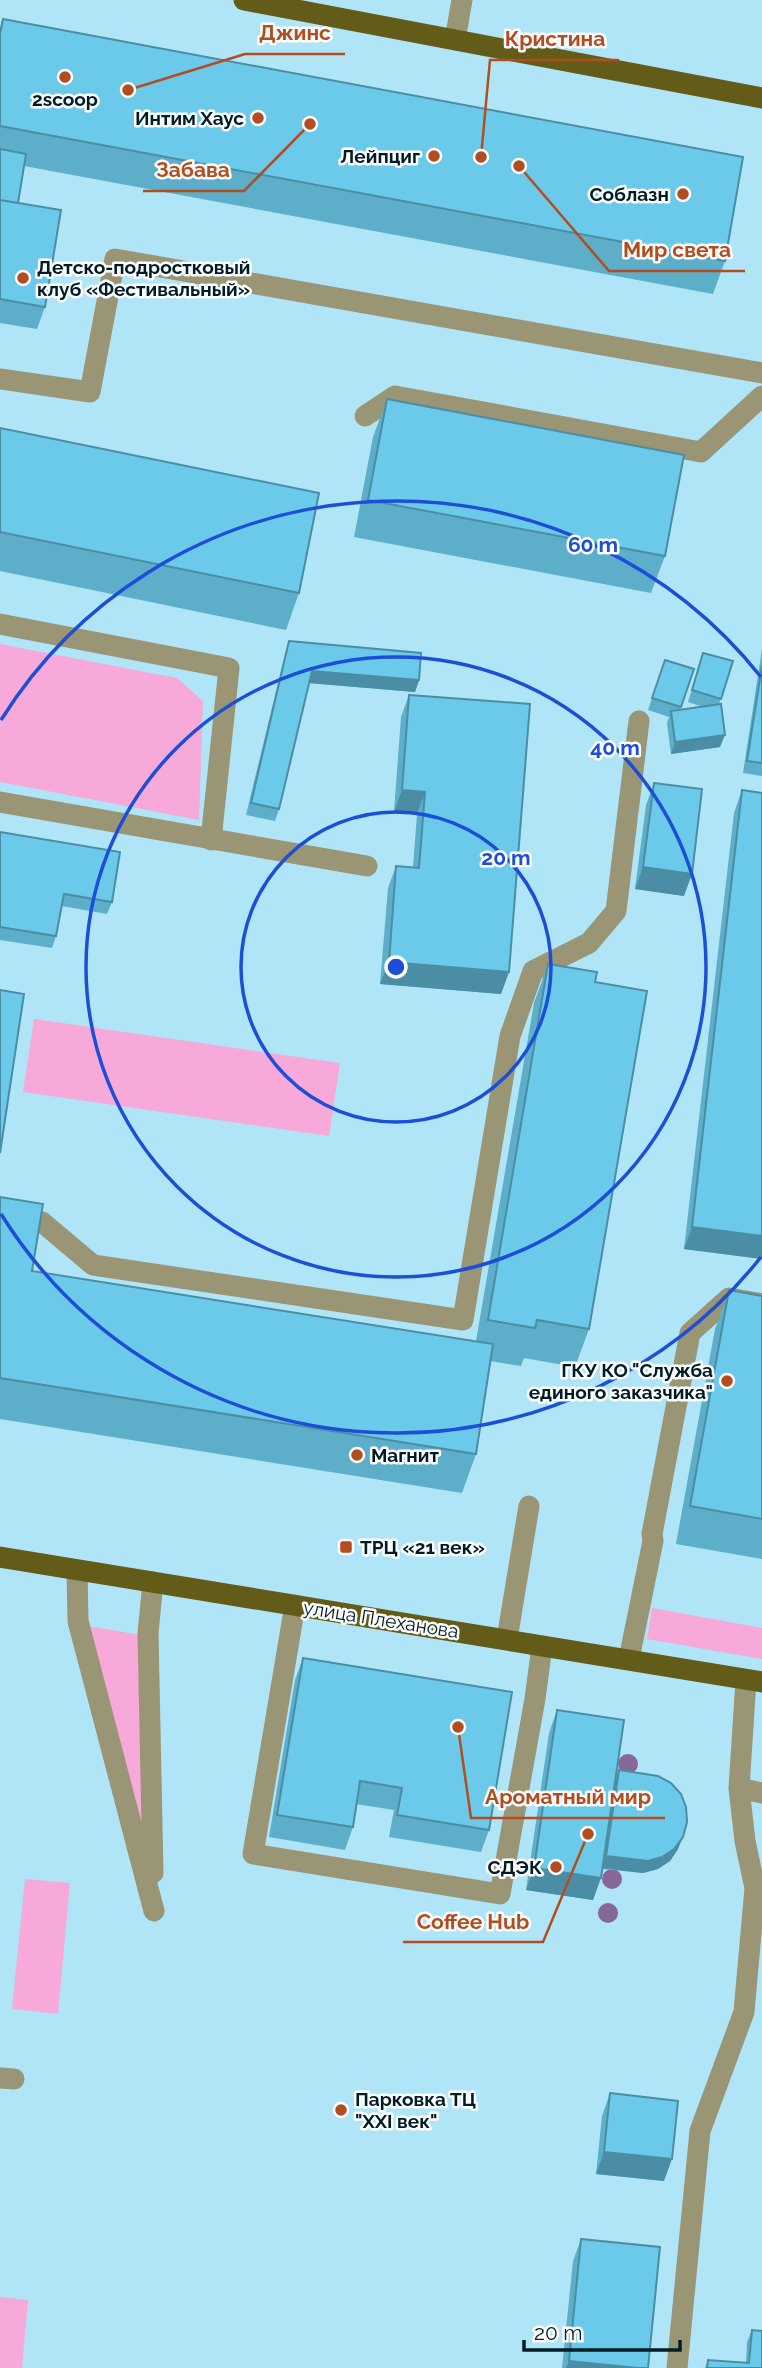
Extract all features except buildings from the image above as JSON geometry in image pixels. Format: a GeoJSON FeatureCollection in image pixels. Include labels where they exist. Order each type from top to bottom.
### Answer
{"type":"FeatureCollection","features":[{"type":"Feature","properties":{"kind":"main road"},"geometry":{"type":"LineString","coordinates":[[244,0],[762,98]]}},
{"type":"Feature","properties":{"kind":"main road","name":"улица Плеханова"},"geometry":{"type":"LineString","coordinates":[[0,1557],[754,1681]]}},
{"type":"Feature","properties":{"kind":"lane"},"geometry":{"type":"LineString","coordinates":[[455,40],[462,0]]}},
{"type":"Feature","properties":{"kind":"lane"},"geometry":{"type":"LineString","coordinates":[[0,379],[90,392],[115,259],[762,373]]}},
{"type":"Feature","properties":{"kind":"lane"},"geometry":{"type":"LineString","coordinates":[[365,416],[395,396],[701,452],[762,396]]}},
{"type":"Feature","properties":{"kind":"lane"},"geometry":{"type":"LineString","coordinates":[[0,624],[229,668],[211,840]]}},
{"type":"Feature","properties":{"kind":"lane"},"geometry":{"type":"LineString","coordinates":[[0,1217],[42,1222],[93,1265],[463,1320],[510,1036],[533,971],[589,943],[616,911],[639,722]]}},
{"type":"Feature","properties":{"kind":"lane"},"geometry":{"type":"LineString","coordinates":[[0,802],[367,866]]}},
{"type":"Feature","properties":{"kind":"lane"},"geometry":{"type":"LineString","coordinates":[[629,1660],[690,1333],[729,1298],[762,1304]]}},
{"type":"Feature","properties":{"kind":"lane"},"geometry":{"type":"LineString","coordinates":[[507,1639],[529,1506]]}},
{"type":"Feature","properties":{"kind":"lane"},"geometry":{"type":"LineString","coordinates":[[77,1570],[78,1621],[154,1910],[148,1633],[153,1582]]}},
{"type":"Feature","properties":{"kind":"lane"},"geometry":{"type":"LineString","coordinates":[[295,1605],[253,1854],[500,1894],[536,1699],[542,1646]]}},
{"type":"Feature","properties":{"kind":"lane"},"geometry":{"type":"LineString","coordinates":[[677,2368],[700,2131],[744,2012],[759,1888],[753,1842],[740,1788],[754,1681]]}},
{"type":"Feature","properties":{"kind":"lane"},"geometry":{"type":"LineString","coordinates":[[740,1788],[762,1793]]}},
{"type":"Feature","properties":{"kind":"shaded area"},"geometry":{"type":"Polygon","coordinates":[[[0,644],[177,678],[203,701],[199,820],[0,782],[0,644]]]}},
{"type":"Feature","properties":{"kind":"shaded area"},"geometry":{"type":"Polygon","coordinates":[[[34,1019],[340,1063],[329,1136],[23,1092],[34,1019]]]}},
{"type":"Feature","properties":{"kind":"shaded area"},"geometry":{"type":"Polygon","coordinates":[[[652,1608],[762,1628],[762,1659],[647,1639],[652,1608]]]}},
{"type":"Feature","properties":{"kind":"shaded area"},"geometry":{"type":"Polygon","coordinates":[[[81,1625],[147,1636],[153,1898],[81,1625]]]}},
{"type":"Feature","properties":{"kind":"shaded area"},"geometry":{"type":"Polygon","coordinates":[[[25,1879],[70,1883],[58,2014],[12,2009],[25,1879]]]}},
{"type":"Feature","properties":{"kind":"shaded area"},"geometry":{"type":"Polygon","coordinates":[[[0,2297],[28,2300],[22,2368],[0,2368],[0,2297]]]}},
{"type":"Feature","properties":{"kind":"place","name":"2scoop"},"geometry":{"type":"Point","coordinates":[65,77]}},
{"type":"Feature","properties":{"kind":"place","name":"Джинс"},"geometry":{"type":"Point","coordinates":[128,90]}},
{"type":"Feature","properties":{"kind":"place","name":"Интим Хаус"},"geometry":{"type":"Point","coordinates":[258,118]}},
{"type":"Feature","properties":{"kind":"place","name":"Забава"},"geometry":{"type":"Point","coordinates":[310,124]}},
{"type":"Feature","properties":{"kind":"place","name":"Лейпциг"},"geometry":{"type":"Point","coordinates":[434,156]}},
{"type":"Feature","properties":{"kind":"place","name":"Кристина"},"geometry":{"type":"Point","coordinates":[481,157]}},
{"type":"Feature","properties":{"kind":"place","name":"Мир света"},"geometry":{"type":"Point","coordinates":[519,166]}},
{"type":"Feature","properties":{"kind":"place","name":"Соблазн"},"geometry":{"type":"Point","coordinates":[683,194]}},
{"type":"Feature","properties":{"kind":"place","name":"Детско-подростковый клуб «Фестивальный»"},"geometry":{"type":"Point","coordinates":[23,278]}},
{"type":"Feature","properties":{"kind":"place","name":"ГКУ КО \"Служба единого заказчика\""},"geometry":{"type":"Point","coordinates":[727,1381]}},
{"type":"Feature","properties":{"kind":"place","name":"Магнит"},"geometry":{"type":"Point","coordinates":[357,1455]}},
{"type":"Feature","properties":{"kind":"place","name":"ТРЦ «21 век»"},"geometry":{"type":"Point","coordinates":[346,1547]}},
{"type":"Feature","properties":{"kind":"place","name":"Ароматный мир"},"geometry":{"type":"Point","coordinates":[458,1727]}},
{"type":"Feature","properties":{"kind":"place","name":"Coffee Hub"},"geometry":{"type":"Point","coordinates":[588,1834]}},
{"type":"Feature","properties":{"kind":"place","name":"СДЭК"},"geometry":{"type":"Point","coordinates":[556,1867]}},
{"type":"Feature","properties":{"kind":"place","name":"Парковка ТЦ \"XXI век\""},"geometry":{"type":"Point","coordinates":[341,2110]}}]}
